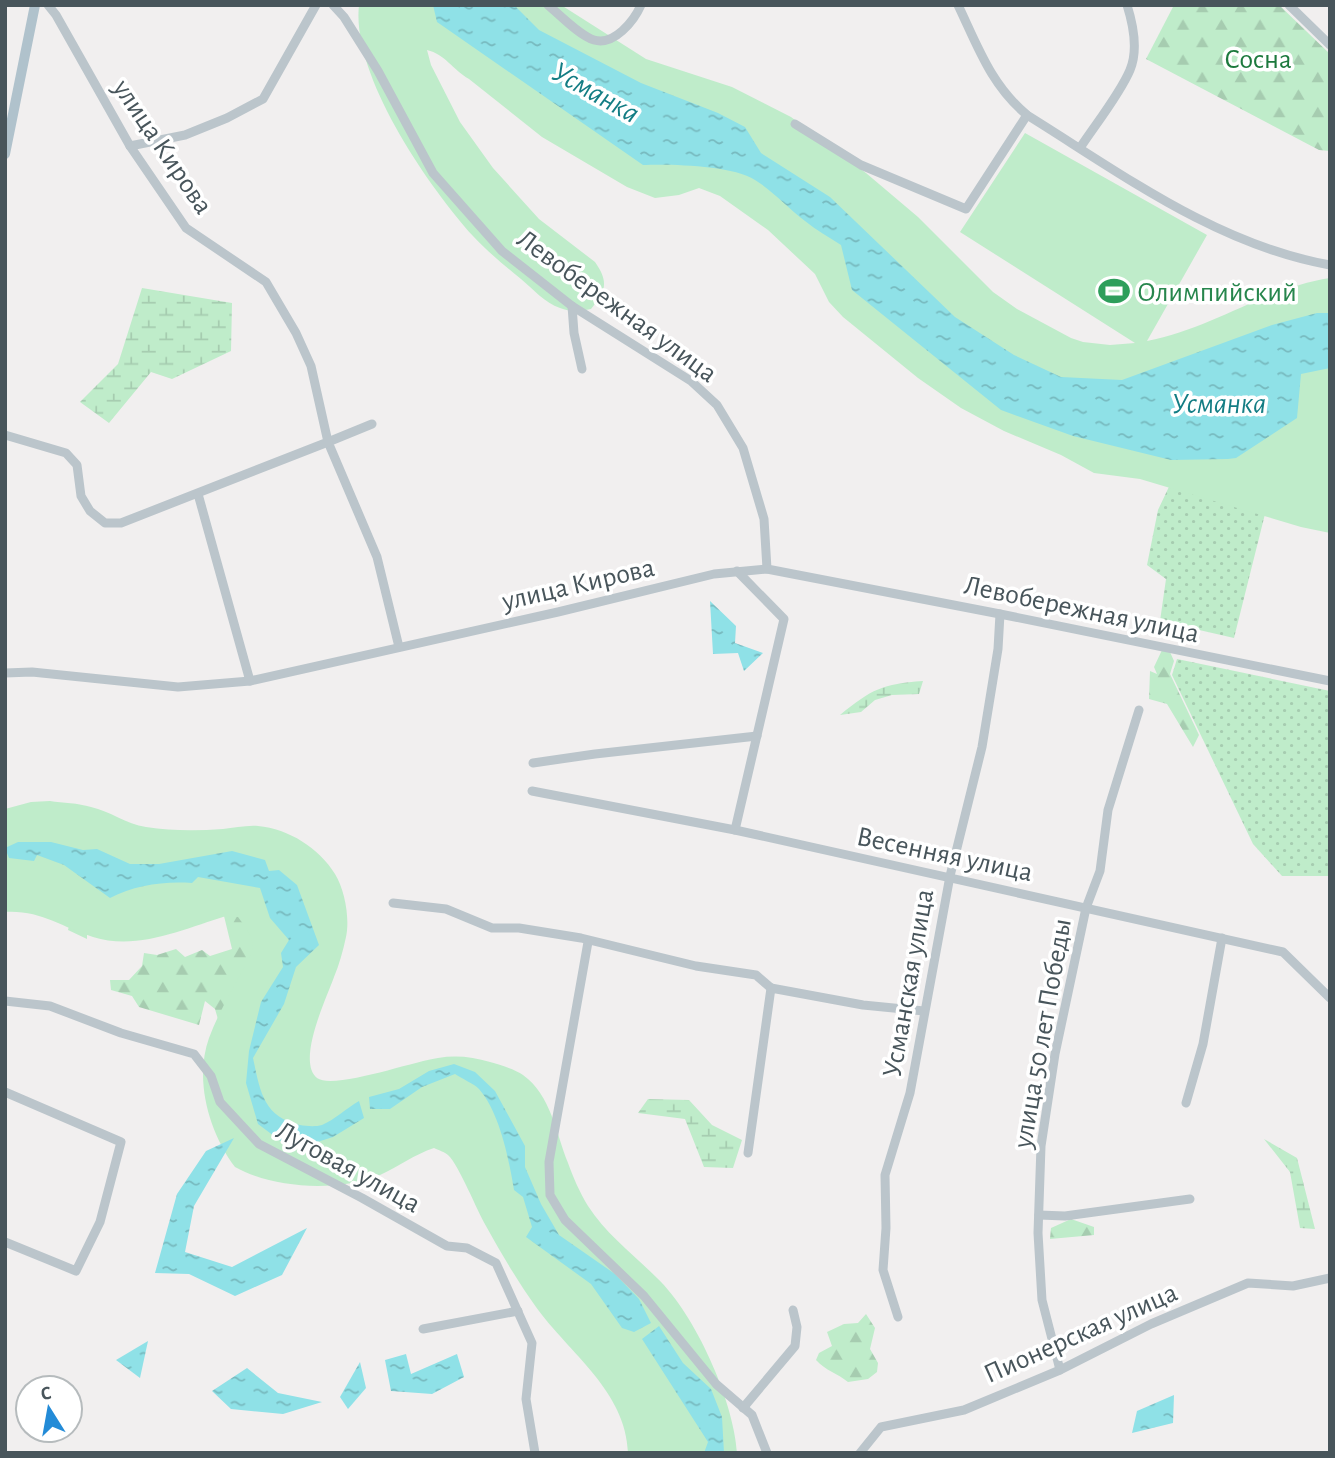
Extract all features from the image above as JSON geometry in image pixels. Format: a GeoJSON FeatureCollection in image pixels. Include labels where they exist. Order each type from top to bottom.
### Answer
{"type":"FeatureCollection","features":[{"type":"Feature","properties":{"kind":"main road"},"geometry":{"type":"LineString","coordinates":[[5,154],[35,5]]}},
{"type":"Feature","properties":{"kind":"street","name":"улица Кирова"},"geometry":{"type":"LineString","coordinates":[[48,5],[130,146],[186,228],[266,282],[296,333],[311,366],[328,442],[377,558],[388,593],[399,647]]}},
{"type":"Feature","properties":{"kind":"street"},"geometry":{"type":"LineString","coordinates":[[130,146],[185,135],[227,118],[263,99],[316,5]]}},
{"type":"Feature","properties":{"kind":"street","name":"Левобережная улица"},"geometry":{"type":"LineString","coordinates":[[334,5],[378,71],[433,173],[502,251],[572,306],[691,381],[718,405],[743,448],[764,519],[767,569],[1330,681]]}},
{"type":"Feature","properties":{"kind":"street"},"geometry":{"type":"LineString","coordinates":[[548,5],[594,40],[605,40],[620,33],[631,22],[641,5]]}},
{"type":"Feature","properties":{"kind":"street"},"geometry":{"type":"LineString","coordinates":[[958,5],[994,79],[1008,99],[1027,115],[1207,225],[1270,249],[1330,265]]}},
{"type":"Feature","properties":{"kind":"street"},"geometry":{"type":"LineString","coordinates":[[1080,148],[1131,68],[1133,40],[1127,5]]}},
{"type":"Feature","properties":{"kind":"street"},"geometry":{"type":"LineString","coordinates":[[1289,5],[1330,45]]}},
{"type":"Feature","properties":{"kind":"street"},"geometry":{"type":"LineString","coordinates":[[795,124],[861,164],[966,209],[1027,115]]}},
{"type":"Feature","properties":{"kind":"street"},"geometry":{"type":"LineString","coordinates":[[572,306],[574,333],[582,369]]}},
{"type":"Feature","properties":{"kind":"street"},"geometry":{"type":"LineString","coordinates":[[5,435],[66,453],[77,465],[81,496],[90,511],[106,523],[121,523],[372,424]]}},
{"type":"Feature","properties":{"kind":"street"},"geometry":{"type":"LineString","coordinates":[[198,494],[250,681]]}},
{"type":"Feature","properties":{"kind":"street","name":"улица Кирова"},"geometry":{"type":"LineString","coordinates":[[5,673],[32,672],[178,687],[250,681],[714,574],[767,569]]}},
{"type":"Feature","properties":{"kind":"street"},"geometry":{"type":"LineString","coordinates":[[735,830],[784,619],[737,571]]}},
{"type":"Feature","properties":{"kind":"street","name":"Усманская улица"},"geometry":{"type":"LineString","coordinates":[[898,1317],[883,1270],[886,1228],[885,1175],[910,1093],[950,876],[982,747],[999,649],[1000,614]]}},
{"type":"Feature","properties":{"kind":"street","name":"улица 50 лет Победы"},"geometry":{"type":"LineString","coordinates":[[1060,1370],[1042,1300],[1039,1215],[1041,1146],[1055,1054],[1086,908],[1100,871],[1108,810],[1139,710]]}},
{"type":"Feature","properties":{"kind":"street"},"geometry":{"type":"LineString","coordinates":[[533,763],[757,736]]}},
{"type":"Feature","properties":{"kind":"street","name":"Весенняя улица"},"geometry":{"type":"LineString","coordinates":[[532,791],[735,830],[950,876],[1283,952],[1330,998]]}},
{"type":"Feature","properties":{"kind":"street"},"geometry":{"type":"LineString","coordinates":[[393,903],[446,909],[492,928],[519,928],[696,966],[756,975],[771,988],[863,1005],[924,1011]]}},
{"type":"Feature","properties":{"kind":"street"},"geometry":{"type":"LineString","coordinates":[[1186,1103],[1203,1044],[1222,938]]}},
{"type":"Feature","properties":{"kind":"street"},"geometry":{"type":"LineString","coordinates":[[588,942],[549,1162],[550,1195],[565,1220],[644,1296],[716,1384],[752,1415],[767,1447],[767,1453]]}},
{"type":"Feature","properties":{"kind":"street"},"geometry":{"type":"LineString","coordinates":[[748,1153],[771,988]]}},
{"type":"Feature","properties":{"kind":"street","name":"Луговая улица"},"geometry":{"type":"LineString","coordinates":[[5,1001],[50,1006],[121,1033],[194,1054],[211,1076],[220,1102],[259,1144],[447,1246],[467,1248],[496,1263],[532,1343],[526,1399],[535,1453]]}},
{"type":"Feature","properties":{"kind":"street"},"geometry":{"type":"LineString","coordinates":[[5,1092],[121,1142],[100,1222],[76,1271],[5,1242]]}},
{"type":"Feature","properties":{"kind":"street"},"geometry":{"type":"LineString","coordinates":[[1039,1215],[1065,1216],[1190,1199]]}},
{"type":"Feature","properties":{"kind":"street","name":"Пионерская улица"},"geometry":{"type":"LineString","coordinates":[[860,1453],[881,1427],[964,1410],[1060,1370],[1151,1324],[1248,1283],[1293,1286],[1330,1278]]}},
{"type":"Feature","properties":{"kind":"street"},"geometry":{"type":"LineString","coordinates":[[743,1408],[794,1346],[797,1327],[793,1310]]}},
{"type":"Feature","properties":{"kind":"street"},"geometry":{"type":"LineString","coordinates":[[422,1329],[518,1311]]}},
{"type":"Feature","properties":{"kind":"green space"},"geometry":{"type":"Polygon","coordinates":[[[359,5],[561,5],[646,59],[732,87],[791,117],[866,173],[918,217],[993,292],[1017,309],[1083,342],[1110,345],[1135,343],[960,232],[1025,133],[1207,235],[1147,341],[1193,328],[1283,290],[1330,278],[1330,533],[1301,527],[1140,479],[1094,473],[961,408],[918,378],[843,317],[829,302],[815,274],[768,230],[720,196],[699,188],[679,195],[655,198],[627,187],[542,137],[444,59],[427,50],[431,65],[460,122],[493,168],[539,219],[595,262],[602,275],[603,291],[591,309],[571,311],[555,306],[473,236],[415,159],[396,128],[367,64],[360,33],[359,5]]]}},
{"type":"Feature","properties":{"kind":"green space","name":"Сосна"},"geometry":{"type":"Polygon","coordinates":[[[1174,5],[1279,5],[1330,54],[1330,151],[1319,150],[1146,59],[1174,5]]]}},
{"type":"Feature","properties":{"kind":"green space"},"geometry":{"type":"Polygon","coordinates":[[[142,288],[232,303],[231,351],[172,379],[151,372],[109,423],[80,402],[118,364],[142,288]]]}},
{"type":"Feature","properties":{"kind":"green space"},"geometry":{"type":"Polygon","coordinates":[[[1175,474],[1266,510],[1234,638],[1160,621],[1166,579],[1147,565],[1158,510],[1175,474]]]}},
{"type":"Feature","properties":{"kind":"green space"},"geometry":{"type":"Polygon","coordinates":[[[1162,650],[1170,652],[1174,661],[1170,674],[1199,735],[1193,747],[1167,704],[1149,699],[1150,671],[1157,674],[1154,667],[1162,650]]]}},
{"type":"Feature","properties":{"kind":"green space"},"geometry":{"type":"Polygon","coordinates":[[[1177,659],[1330,691],[1330,876],[1282,876],[1253,844],[1172,675],[1177,659]]]}},
{"type":"Feature","properties":{"kind":"green space"},"geometry":{"type":"Polygon","coordinates":[[[923,681],[919,694],[892,695],[875,700],[861,712],[840,715],[878,689],[923,681]]]}},
{"type":"Feature","properties":{"kind":"green space"},"geometry":{"type":"Polygon","coordinates":[[[50,801],[86,806],[132,823],[155,828],[270,828],[302,841],[321,856],[339,881],[347,922],[341,958],[311,1044],[311,1070],[317,1078],[326,1081],[340,1080],[427,1060],[458,1057],[507,1067],[532,1083],[552,1115],[572,1174],[588,1206],[612,1235],[671,1294],[698,1335],[729,1409],[737,1453],[628,1453],[625,1431],[607,1392],[529,1297],[486,1226],[457,1168],[445,1153],[434,1148],[380,1175],[326,1186],[287,1184],[268,1180],[235,1167],[211,1122],[203,1071],[213,1027],[253,950],[248,932],[238,917],[226,916],[160,937],[110,941],[40,916],[5,912],[5,809],[31,802],[50,801]]]}},
{"type":"Feature","properties":{"kind":"green space"},"geometry":{"type":"Polygon","coordinates":[[[5,826],[270,918],[222,1033],[215,1009],[205,1001],[199,1025],[139,1007],[132,996],[111,990],[110,980],[129,980],[142,966],[144,953],[157,955],[176,949],[185,957],[202,950],[210,956],[232,949],[224,916],[87,925],[87,939],[68,930],[72,913],[5,826]]]}},
{"type":"Feature","properties":{"kind":"green space"},"geometry":{"type":"Polygon","coordinates":[[[648,1099],[689,1100],[712,1125],[742,1140],[733,1168],[704,1167],[685,1119],[638,1113],[648,1099]]]}},
{"type":"Feature","properties":{"kind":"green space"},"geometry":{"type":"Polygon","coordinates":[[[1264,1139],[1297,1158],[1315,1229],[1300,1228],[1290,1172],[1264,1139]]]}},
{"type":"Feature","properties":{"kind":"green space"},"geometry":{"type":"Polygon","coordinates":[[[1071,1219],[1094,1227],[1094,1235],[1050,1239],[1051,1228],[1071,1219]]]}},
{"type":"Feature","properties":{"kind":"green space"},"geometry":{"type":"Polygon","coordinates":[[[866,1314],[875,1328],[870,1349],[878,1363],[877,1372],[868,1379],[848,1382],[816,1360],[819,1353],[832,1346],[827,1332],[844,1324],[858,1323],[866,1314]]]}},
{"type":"Feature","properties":{"kind":"water","name":"Усманка"},"geometry":{"type":"Polygon","coordinates":[[[433,5],[514,5],[539,30],[641,83],[718,113],[745,127],[761,153],[830,197],[955,317],[1014,355],[1061,377],[1122,380],[1272,325],[1317,313],[1330,313],[1330,368],[1301,374],[1297,418],[1236,458],[1171,460],[1073,436],[1001,410],[852,290],[841,245],[809,224],[762,184],[745,175],[717,168],[643,165],[437,22],[433,5]]]}},
{"type":"Feature","properties":{"kind":"water"},"geometry":{"type":"Polygon","coordinates":[[[710,601],[736,626],[735,643],[763,653],[744,671],[738,653],[713,654],[710,601]]]}},
{"type":"Feature","properties":{"kind":"water"},"geometry":{"type":"Polygon","coordinates":[[[18,842],[51,842],[83,850],[97,849],[130,864],[159,864],[232,851],[265,860],[269,871],[279,870],[297,885],[319,945],[296,967],[284,1004],[253,1058],[261,1091],[278,1116],[300,1125],[322,1125],[359,1101],[364,1118],[333,1137],[311,1144],[286,1145],[258,1124],[246,1083],[249,1051],[261,1002],[283,967],[281,953],[289,940],[270,918],[260,888],[198,877],[192,883],[150,885],[110,898],[64,865],[37,855],[34,861],[9,858],[5,848],[18,842]]]}},
{"type":"Feature","properties":{"kind":"water"},"geometry":{"type":"Polygon","coordinates":[[[454,1064],[475,1072],[495,1091],[525,1146],[525,1167],[541,1204],[559,1235],[615,1274],[639,1299],[651,1323],[634,1332],[622,1328],[591,1284],[526,1237],[532,1227],[523,1197],[514,1190],[498,1124],[477,1087],[455,1074],[422,1087],[390,1109],[370,1109],[369,1097],[399,1089],[429,1071],[454,1064]]]}},
{"type":"Feature","properties":{"kind":"water"},"geometry":{"type":"Polygon","coordinates":[[[234,1138],[194,1206],[185,1252],[232,1267],[307,1228],[282,1275],[235,1296],[189,1274],[155,1273],[177,1194],[206,1151],[234,1138]]]}},
{"type":"Feature","properties":{"kind":"water"},"geometry":{"type":"Polygon","coordinates":[[[659,1326],[683,1363],[711,1389],[722,1417],[724,1453],[704,1453],[708,1442],[642,1339],[659,1326]]]}},
{"type":"Feature","properties":{"kind":"water"},"geometry":{"type":"Polygon","coordinates":[[[148,1341],[140,1378],[116,1360],[148,1341]]]}},
{"type":"Feature","properties":{"kind":"water"},"geometry":{"type":"Polygon","coordinates":[[[406,1354],[411,1374],[457,1354],[464,1377],[432,1394],[391,1391],[385,1360],[406,1354]]]}},
{"type":"Feature","properties":{"kind":"water"},"geometry":{"type":"Polygon","coordinates":[[[360,1362],[366,1388],[348,1409],[340,1397],[360,1362]]]}},
{"type":"Feature","properties":{"kind":"water"},"geometry":{"type":"Polygon","coordinates":[[[247,1368],[278,1393],[322,1402],[283,1414],[231,1409],[212,1391],[247,1368]]]}},
{"type":"Feature","properties":{"kind":"water"},"geometry":{"type":"Polygon","coordinates":[[[1174,1395],[1173,1423],[1132,1433],[1137,1411],[1174,1395]]]}},
{"type":"Feature","properties":{"kind":"place","name":"Олимпийский"},"geometry":{"type":"Point","coordinates":[1114,291]}}]}
